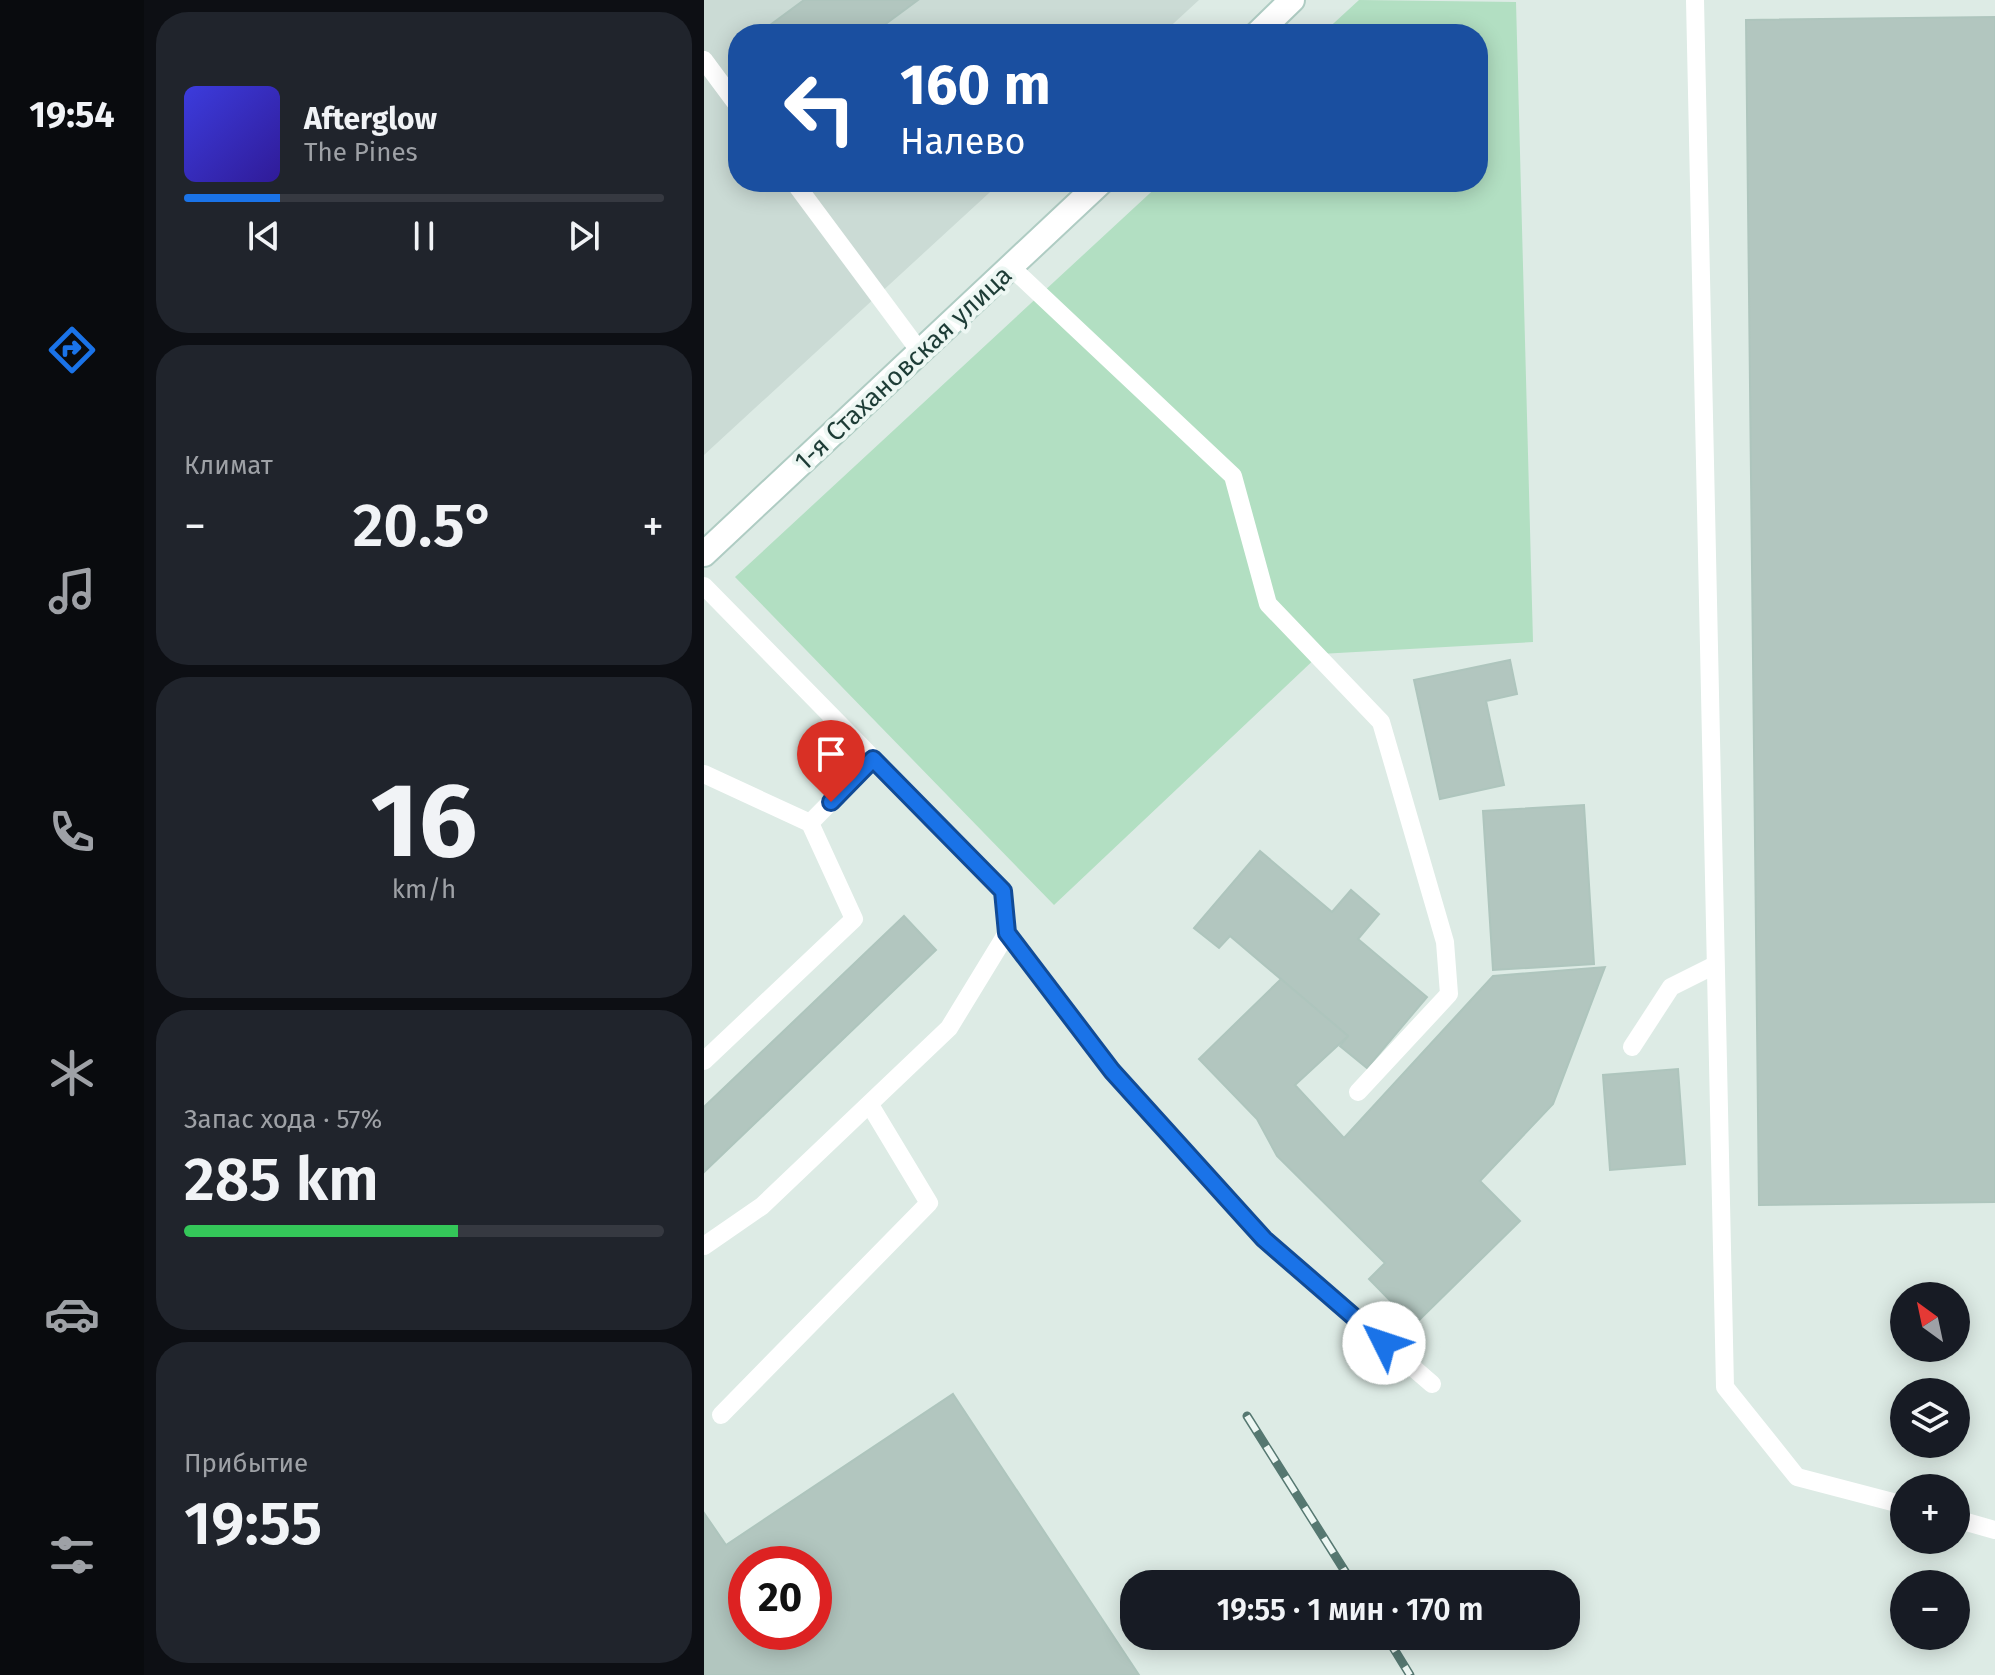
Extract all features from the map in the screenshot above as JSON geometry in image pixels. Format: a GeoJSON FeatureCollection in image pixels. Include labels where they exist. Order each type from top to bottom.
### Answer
{"type":"FeatureCollection","features":[{"type":"Feature","properties":{"kind":"main road"},"geometry":{"type":"LineString","coordinates":[[1267,24],[1292,0]]}},
{"type":"Feature","properties":{"kind":"main road","name":"1-я Стахановская улица"},"geometry":{"type":"LineString","coordinates":[[704,554],[1090,192]]}},
{"type":"Feature","properties":{"kind":"lane"},"geometry":{"type":"LineString","coordinates":[[1695,0],[1725,1387],[1797,1477],[1890,1501]]}},
{"type":"Feature","properties":{"kind":"lane"},"geometry":{"type":"LineString","coordinates":[[704,60],[728,92]]}},
{"type":"Feature","properties":{"kind":"lane"},"geometry":{"type":"LineString","coordinates":[[801,192],[921,353]]}},
{"type":"Feature","properties":{"kind":"lane"},"geometry":{"type":"LineString","coordinates":[[1011,267],[1233,476],[1268,604],[1381,722],[1445,942],[1449,994],[1358,1092]]}},
{"type":"Feature","properties":{"kind":"lane"},"geometry":{"type":"LineString","coordinates":[[704,586],[1003,891],[1007,933],[1112,1071],[1264,1239],[1432,1384]]}},
{"type":"Feature","properties":{"kind":"lane"},"geometry":{"type":"LineString","coordinates":[[810,823],[873,759]]}},
{"type":"Feature","properties":{"kind":"lane"},"geometry":{"type":"LineString","coordinates":[[704,774],[810,823],[854,919],[704,1061]]}},
{"type":"Feature","properties":{"kind":"lane"},"geometry":{"type":"LineString","coordinates":[[704,1246],[762,1206],[949,1028],[1007,933]]}},
{"type":"Feature","properties":{"kind":"lane"},"geometry":{"type":"LineString","coordinates":[[1632,1047],[1671,987],[1715,965]]}},
{"type":"Feature","properties":{"kind":"lane"},"geometry":{"type":"LineString","coordinates":[[721,1415],[929,1203],[870,1105]]}},
{"type":"Feature","properties":{"kind":"lane"},"geometry":{"type":"LineString","coordinates":[[1970,1523],[1995,1530]]}},
{"type":"Feature","properties":{"kind":"shaded area"},"geometry":{"type":"Polygon","coordinates":[[[704,0],[1199,0],[1173,24],[728,24],[728,192],[990,192],[704,455],[704,0]]]}},
{"type":"Feature","properties":{"kind":"green space"},"geometry":{"type":"Polygon","coordinates":[[[1359,0],[1516,2],[1533,642],[1320,654],[1054,905],[735,577],[1151,192],[1488,192],[1488,24],[1333,24],[1359,0]]]}},
{"type":"Feature","properties":{"kind":"building"},"geometry":{"type":"Polygon","coordinates":[[[804,0],[918,0],[886,24],[772,24],[804,0]]]}},
{"type":"Feature","properties":{"kind":"building"},"geometry":{"type":"Polygon","coordinates":[[[1995,17],[1995,1202],[1759,1205],[1746,20],[1995,17]]]}},
{"type":"Feature","properties":{"kind":"building"},"geometry":{"type":"Polygon","coordinates":[[[1510,660],[1517,694],[1486,701],[1504,785],[1440,799],[1414,680],[1510,660]]]}},
{"type":"Feature","properties":{"kind":"building"},"geometry":{"type":"Polygon","coordinates":[[[1584,805],[1594,964],[1493,970],[1483,811],[1584,805]]]}},
{"type":"Feature","properties":{"kind":"building"},"geometry":{"type":"Polygon","coordinates":[[[1260,851],[1332,912],[1351,890],[1379,914],[1358,939],[1427,997],[1367,1068],[1340,1046],[1348,1036],[1230,936],[1219,948],[1194,928],[1260,851]]]}},
{"type":"Feature","properties":{"kind":"building"},"geometry":{"type":"Polygon","coordinates":[[[904,916],[936,950],[704,1172],[704,1107],[904,916]]]}},
{"type":"Feature","properties":{"kind":"building"},"geometry":{"type":"Polygon","coordinates":[[[1605,967],[1553,1104],[1480,1181],[1520,1221],[1414,1325],[1369,1279],[1385,1263],[1277,1156],[1257,1119],[1199,1059],[1281,979],[1348,1036],[1295,1085],[1344,1138],[1493,976],[1605,967]]]}},
{"type":"Feature","properties":{"kind":"building"},"geometry":{"type":"Polygon","coordinates":[[[1678,1069],[1685,1164],[1610,1170],[1603,1075],[1678,1069]]]}},
{"type":"Feature","properties":{"kind":"building"},"geometry":{"type":"Polygon","coordinates":[[[953,1394],[1139,1675],[704,1675],[704,1513],[726,1545],[953,1394]]]}},
{"type":"Feature","properties":{"kind":"railway"},"geometry":{"type":"LineString","coordinates":[[1247,1416],[1344,1570]]}},
{"type":"Feature","properties":{"kind":"railway"},"geometry":{"type":"LineString","coordinates":[[1395,1650],[1410,1675]]}},
{"type":"Feature","properties":{"kind":"route"},"geometry":{"type":"LineString","coordinates":[[831,802],[873,759],[1003,891],[1007,933],[1112,1071],[1264,1239],[1384,1343]]}}]}
